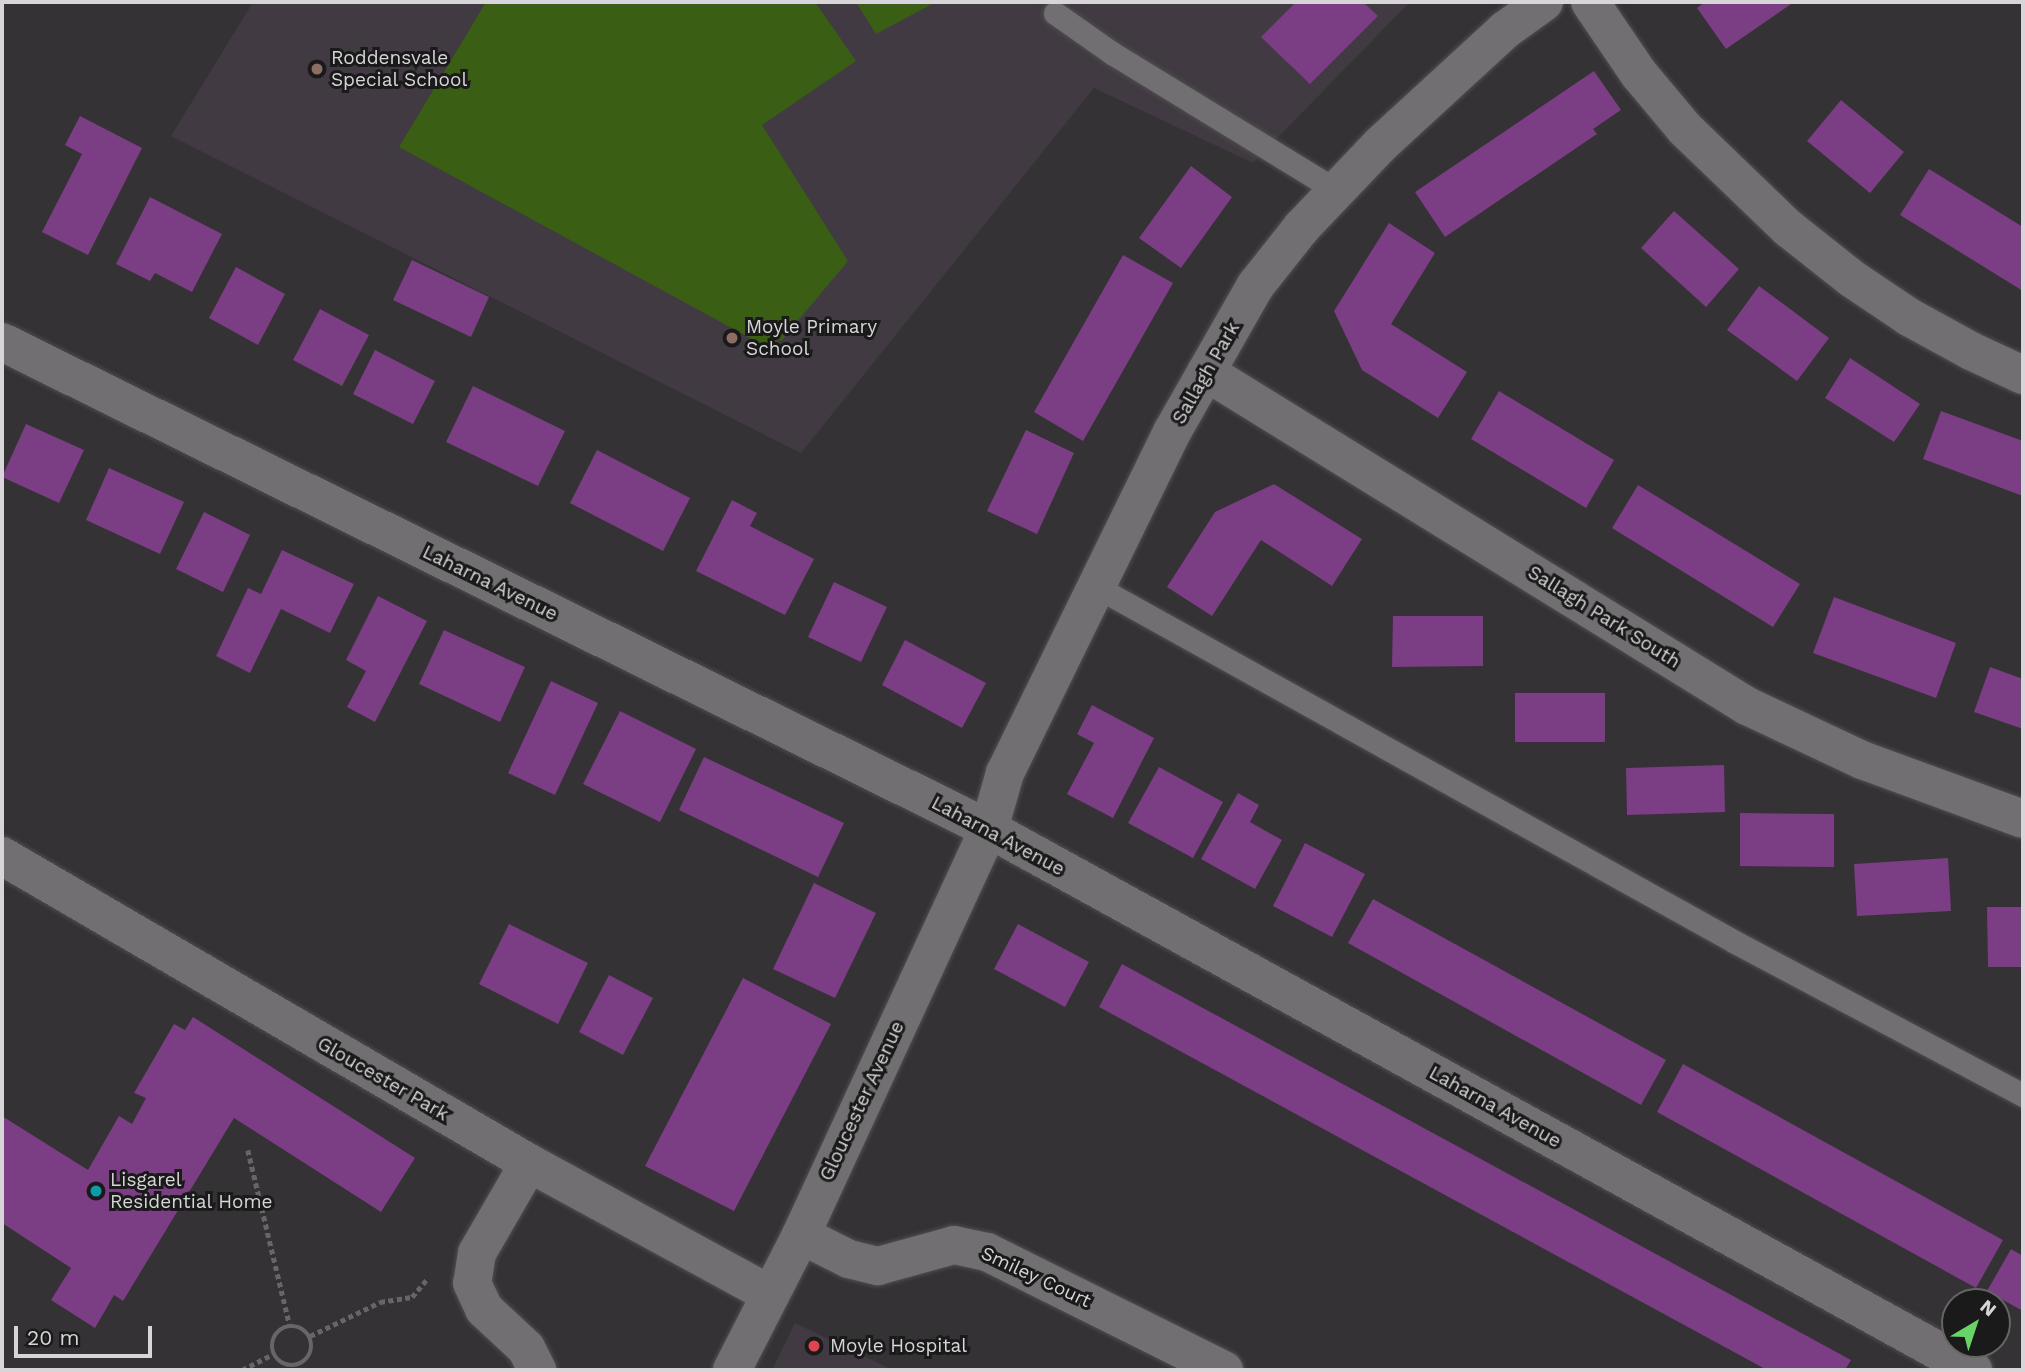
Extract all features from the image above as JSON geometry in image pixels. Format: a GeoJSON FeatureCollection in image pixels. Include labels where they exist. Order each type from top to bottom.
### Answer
{"type":"FeatureCollection","features":[{"type":"Feature","properties":{"kind":"street","name":"Sallagh Park"},"geometry":{"type":"LineString","coordinates":[[989,829],[1005,773],[1095,586],[1172,432],[1256,285],[1302,227],[1380,145],[1506,30],[1544,2]]}},
{"type":"Feature","properties":{"kind":"street"},"geometry":{"type":"LineString","coordinates":[[1590,2],[1639,74],[1685,129],[1788,228],[1851,278],[1909,317],[1970,351],[2023,375]]}},
{"type":"Feature","properties":{"kind":"street","name":"Laharna Avenue"},"geometry":{"type":"LineString","coordinates":[[2,341],[989,829],[1973,1370]]}},
{"type":"Feature","properties":{"kind":"street","name":"Sallagh Park South"},"geometry":{"type":"LineString","coordinates":[[1206,372],[1747,706],[1862,760],[2023,819]]}},
{"type":"Feature","properties":{"kind":"street","name":"Gloucester Avenue"},"geometry":{"type":"LineString","coordinates":[[732,1370],[801,1235],[989,829]]}},
{"type":"Feature","properties":{"kind":"street","name":"Gloucester Park"},"geometry":{"type":"LineString","coordinates":[[2,856],[529,1164],[769,1294]]}},
{"type":"Feature","properties":{"kind":"street"},"geometry":{"type":"LineString","coordinates":[[529,1164],[477,1253],[472,1283],[484,1309],[526,1348],[537,1370]]}},
{"type":"Feature","properties":{"kind":"street","name":"Smiley Court"},"geometry":{"type":"LineString","coordinates":[[801,1235],[849,1259],[878,1266],[954,1245],[987,1252],[1224,1370]]}},
{"type":"Feature","properties":{"kind":"lane"},"geometry":{"type":"LineString","coordinates":[[1055,13],[1112,53],[1336,190]]}},
{"type":"Feature","properties":{"kind":"lane"},"geometry":{"type":"LineString","coordinates":[[1095,586],[1735,942],[2023,1095]]}},
{"type":"Feature","properties":{"kind":"path"},"geometry":{"type":"LineString","coordinates":[[248,1150],[290,1326]]}},
{"type":"Feature","properties":{"kind":"path"},"geometry":{"type":"LineString","coordinates":[[310,1336],[373,1304],[392,1298],[412,1297],[436,1266]]}},
{"type":"Feature","properties":{"kind":"path"},"geometry":{"type":"LineString","coordinates":[[290,1326],[301,1328],[310,1336],[312,1353],[304,1363],[287,1365],[273,1354],[275,1336],[290,1326]]}},
{"type":"Feature","properties":{"kind":"path"},"geometry":{"type":"LineString","coordinates":[[242,1370],[273,1354]]}},
{"type":"Feature","properties":{"kind":"shaded area","name":"Moyle Primary School"},"geometry":{"type":"Polygon","coordinates":[[[253,2],[1410,2],[1253,163],[1094,88],[801,453],[171,136],[253,2]]]}},
{"type":"Feature","properties":{"kind":"shaded area","name":"Moyle Hospital"},"geometry":{"type":"Polygon","coordinates":[[[795,1323],[893,1370],[772,1370],[795,1323]]]}},
{"type":"Feature","properties":{"kind":"green space"},"geometry":{"type":"Polygon","coordinates":[[[486,2],[815,2],[856,61],[762,125],[848,261],[782,340],[763,345],[399,147],[486,2]]]}},
{"type":"Feature","properties":{"kind":"green space"},"geometry":{"type":"Polygon","coordinates":[[[856,2],[936,2],[876,34],[856,2]]]}},
{"type":"Feature","properties":{"kind":"building"},"geometry":{"type":"Polygon","coordinates":[[[1296,2],[1363,2],[1378,16],[1310,84],[1261,37],[1296,2]]]}},
{"type":"Feature","properties":{"kind":"building"},"geometry":{"type":"Polygon","coordinates":[[[1705,2],[1794,2],[1726,49],[1697,8],[1705,2]]]}},
{"type":"Feature","properties":{"kind":"building"},"geometry":{"type":"Polygon","coordinates":[[[1594,71],[1621,110],[1593,129],[1597,134],[1445,237],[1415,192],[1594,71]]]}},
{"type":"Feature","properties":{"kind":"building"},"geometry":{"type":"Polygon","coordinates":[[[1841,100],[1904,152],[1870,193],[1807,141],[1841,100]]]}},
{"type":"Feature","properties":{"kind":"building"},"geometry":{"type":"Polygon","coordinates":[[[80,116],[142,148],[88,255],[42,232],[82,154],[65,145],[80,116]]]}},
{"type":"Feature","properties":{"kind":"building"},"geometry":{"type":"Polygon","coordinates":[[[1191,166],[1232,197],[1181,268],[1139,238],[1191,166]]]}},
{"type":"Feature","properties":{"kind":"building"},"geometry":{"type":"Polygon","coordinates":[[[1929,169],[2023,227],[2023,291],[1900,215],[1929,169]]]}},
{"type":"Feature","properties":{"kind":"building"},"geometry":{"type":"Polygon","coordinates":[[[150,197],[222,234],[192,292],[155,273],[150,281],[116,264],[150,197]]]}},
{"type":"Feature","properties":{"kind":"building"},"geometry":{"type":"Polygon","coordinates":[[[1674,211],[1739,269],[1706,307],[1641,248],[1674,211]]]}},
{"type":"Feature","properties":{"kind":"building"},"geometry":{"type":"Polygon","coordinates":[[[1389,223],[1435,253],[1391,324],[1467,372],[1438,418],[1362,370],[1334,311],[1389,223]]]}},
{"type":"Feature","properties":{"kind":"building"},"geometry":{"type":"Polygon","coordinates":[[[1123,255],[1173,283],[1083,441],[1034,412],[1123,255]]]}},
{"type":"Feature","properties":{"kind":"building"},"geometry":{"type":"Polygon","coordinates":[[[412,260],[489,297],[471,337],[393,300],[412,260]]]}},
{"type":"Feature","properties":{"kind":"building"},"geometry":{"type":"Polygon","coordinates":[[[236,267],[285,294],[258,345],[209,318],[236,267]]]}},
{"type":"Feature","properties":{"kind":"building"},"geometry":{"type":"Polygon","coordinates":[[[1759,286],[1829,338],[1797,381],[1727,330],[1759,286]]]}},
{"type":"Feature","properties":{"kind":"building"},"geometry":{"type":"Polygon","coordinates":[[[320,309],[369,335],[342,386],[293,360],[320,309]]]}},
{"type":"Feature","properties":{"kind":"building"},"geometry":{"type":"Polygon","coordinates":[[[375,350],[435,381],[413,424],[353,394],[375,350]]]}},
{"type":"Feature","properties":{"kind":"building"},"geometry":{"type":"Polygon","coordinates":[[[1850,358],[1920,404],[1894,442],[1825,398],[1850,358]]]}},
{"type":"Feature","properties":{"kind":"building"},"geometry":{"type":"Polygon","coordinates":[[[473,386],[565,431],[538,486],[446,442],[473,386]]]}},
{"type":"Feature","properties":{"kind":"building"},"geometry":{"type":"Polygon","coordinates":[[[1499,391],[1614,460],[1586,508],[1471,439],[1499,391]]]}},
{"type":"Feature","properties":{"kind":"building"},"geometry":{"type":"Polygon","coordinates":[[[1941,411],[2023,441],[2023,496],[1923,459],[1941,411]]]}},
{"type":"Feature","properties":{"kind":"building"},"geometry":{"type":"Polygon","coordinates":[[[26,424],[84,450],[59,503],[2,477],[26,424]]]}},
{"type":"Feature","properties":{"kind":"building"},"geometry":{"type":"Polygon","coordinates":[[[1026,430],[1074,453],[1037,534],[987,511],[1026,430]]]}},
{"type":"Feature","properties":{"kind":"building"},"geometry":{"type":"Polygon","coordinates":[[[597,450],[690,498],[663,551],[570,503],[597,450]]]}},
{"type":"Feature","properties":{"kind":"building"},"geometry":{"type":"Polygon","coordinates":[[[109,468],[184,502],[160,554],[86,520],[109,468]]]}},
{"type":"Feature","properties":{"kind":"building"},"geometry":{"type":"Polygon","coordinates":[[[1274,484],[1362,539],[1332,586],[1261,540],[1212,616],[1167,587],[1215,512],[1274,484]]]}},
{"type":"Feature","properties":{"kind":"building"},"geometry":{"type":"Polygon","coordinates":[[[1638,485],[1800,584],[1773,627],[1612,528],[1638,485]]]}},
{"type":"Feature","properties":{"kind":"building"},"geometry":{"type":"Polygon","coordinates":[[[732,500],[757,513],[750,526],[814,559],[785,615],[696,571],[732,500]]]}},
{"type":"Feature","properties":{"kind":"building"},"geometry":{"type":"Polygon","coordinates":[[[204,512],[250,535],[223,592],[176,569],[204,512]]]}},
{"type":"Feature","properties":{"kind":"building"},"geometry":{"type":"Polygon","coordinates":[[[282,550],[354,584],[330,633],[281,609],[250,673],[216,656],[248,588],[261,594],[282,550]]]}},
{"type":"Feature","properties":{"kind":"building"},"geometry":{"type":"Polygon","coordinates":[[[834,582],[887,607],[861,662],[808,637],[834,582]]]}},
{"type":"Feature","properties":{"kind":"building"},"geometry":{"type":"Polygon","coordinates":[[[378,596],[427,621],[375,722],[347,707],[366,671],[346,660],[378,596]]]}},
{"type":"Feature","properties":{"kind":"building"},"geometry":{"type":"Polygon","coordinates":[[[1834,597],[1956,643],[1936,698],[1813,653],[1834,597]]]}},
{"type":"Feature","properties":{"kind":"building"},"geometry":{"type":"Polygon","coordinates":[[[1393,616],[1483,616],[1483,666],[1392,667],[1393,616]]]}},
{"type":"Feature","properties":{"kind":"building"},"geometry":{"type":"Polygon","coordinates":[[[444,630],[525,667],[500,722],[419,684],[444,630]]]}},
{"type":"Feature","properties":{"kind":"building"},"geometry":{"type":"Polygon","coordinates":[[[905,640],[986,683],[962,728],[882,685],[905,640]]]}},
{"type":"Feature","properties":{"kind":"building"},"geometry":{"type":"Polygon","coordinates":[[[1990,667],[2023,679],[2023,729],[1974,712],[1990,667]]]}},
{"type":"Feature","properties":{"kind":"building"},"geometry":{"type":"Polygon","coordinates":[[[551,681],[598,703],[555,795],[508,773],[551,681]]]}},
{"type":"Feature","properties":{"kind":"building"},"geometry":{"type":"Polygon","coordinates":[[[1515,693],[1605,693],[1605,742],[1515,742],[1515,693]]]}},
{"type":"Feature","properties":{"kind":"building"},"geometry":{"type":"Polygon","coordinates":[[[1092,705],[1154,738],[1113,818],[1067,794],[1094,743],[1077,734],[1092,705]]]}},
{"type":"Feature","properties":{"kind":"building"},"geometry":{"type":"Polygon","coordinates":[[[620,711],[696,749],[660,822],[583,784],[620,711]]]}},
{"type":"Feature","properties":{"kind":"building"},"geometry":{"type":"Polygon","coordinates":[[[704,757],[844,823],[818,877],[679,810],[704,757]]]}},
{"type":"Feature","properties":{"kind":"building"},"geometry":{"type":"Polygon","coordinates":[[[1724,765],[1725,812],[1627,815],[1626,768],[1724,765]]]}},
{"type":"Feature","properties":{"kind":"building"},"geometry":{"type":"Polygon","coordinates":[[[1159,767],[1223,802],[1193,858],[1128,823],[1159,767]]]}},
{"type":"Feature","properties":{"kind":"building"},"geometry":{"type":"Polygon","coordinates":[[[1238,793],[1259,805],[1250,822],[1282,840],[1255,889],[1201,859],[1238,793]]]}},
{"type":"Feature","properties":{"kind":"building"},"geometry":{"type":"Polygon","coordinates":[[[1740,813],[1834,814],[1834,867],[1740,866],[1740,813]]]}},
{"type":"Feature","properties":{"kind":"building"},"geometry":{"type":"Polygon","coordinates":[[[1305,843],[1365,874],[1332,937],[1273,906],[1305,843]]]}},
{"type":"Feature","properties":{"kind":"building"},"geometry":{"type":"Polygon","coordinates":[[[1948,858],[1951,911],[1857,916],[1854,864],[1948,858]]]}},
{"type":"Feature","properties":{"kind":"building"},"geometry":{"type":"Polygon","coordinates":[[[814,883],[876,913],[835,998],[773,969],[814,883]]]}},
{"type":"Feature","properties":{"kind":"building"},"geometry":{"type":"Polygon","coordinates":[[[1373,899],[1666,1060],[1641,1105],[1348,943],[1373,899]]]}},
{"type":"Feature","properties":{"kind":"building"},"geometry":{"type":"Polygon","coordinates":[[[1987,907],[2023,907],[2023,967],[1988,967],[1987,907]]]}},
{"type":"Feature","properties":{"kind":"building"},"geometry":{"type":"Polygon","coordinates":[[[509,924],[588,963],[558,1024],[479,984],[509,924]]]}},
{"type":"Feature","properties":{"kind":"building"},"geometry":{"type":"Polygon","coordinates":[[[1018,924],[1089,962],[1065,1007],[994,969],[1018,924]]]}},
{"type":"Feature","properties":{"kind":"building"},"geometry":{"type":"Polygon","coordinates":[[[1122,964],[1851,1360],[1845,1370],[1767,1370],[1099,1007],[1122,964]]]}},
{"type":"Feature","properties":{"kind":"building"},"geometry":{"type":"Polygon","coordinates":[[[609,975],[653,998],[623,1055],[579,1032],[609,975]]]}},
{"type":"Feature","properties":{"kind":"building"},"geometry":{"type":"Polygon","coordinates":[[[743,978],[831,1024],[734,1211],[645,1166],[743,978]]]}},
{"type":"Feature","properties":{"kind":"building","name":"Lisgarel Residential Home"},"geometry":{"type":"Polygon","coordinates":[[[193,1017],[415,1158],[381,1212],[234,1118],[123,1301],[114,1295],[95,1328],[51,1300],[71,1268],[2,1223],[2,1116],[88,1170],[119,1116],[132,1124],[146,1098],[134,1093],[174,1024],[185,1030],[193,1017]]]}},
{"type":"Feature","properties":{"kind":"building"},"geometry":{"type":"Polygon","coordinates":[[[1683,1064],[2003,1240],[1976,1288],[1657,1112],[1683,1064]]]}},
{"type":"Feature","properties":{"kind":"building"},"geometry":{"type":"Polygon","coordinates":[[[2011,1249],[2023,1256],[2023,1311],[2011,1304],[2011,1288],[1989,1288],[2011,1249]]]}},
{"type":"Feature","properties":{"kind":"place","name":"Roddensvale Special School"},"geometry":{"type":"Point","coordinates":[317,69]}},
{"type":"Feature","properties":{"kind":"place","name":"Moyle Primary School"},"geometry":{"type":"Point","coordinates":[732,338]}},
{"type":"Feature","properties":{"kind":"place","name":"Lisgarel Residential Home"},"geometry":{"type":"Point","coordinates":[96,1191]}},
{"type":"Feature","properties":{"kind":"place","name":"Moyle Hospital"},"geometry":{"type":"Point","coordinates":[814,1346]}}]}
